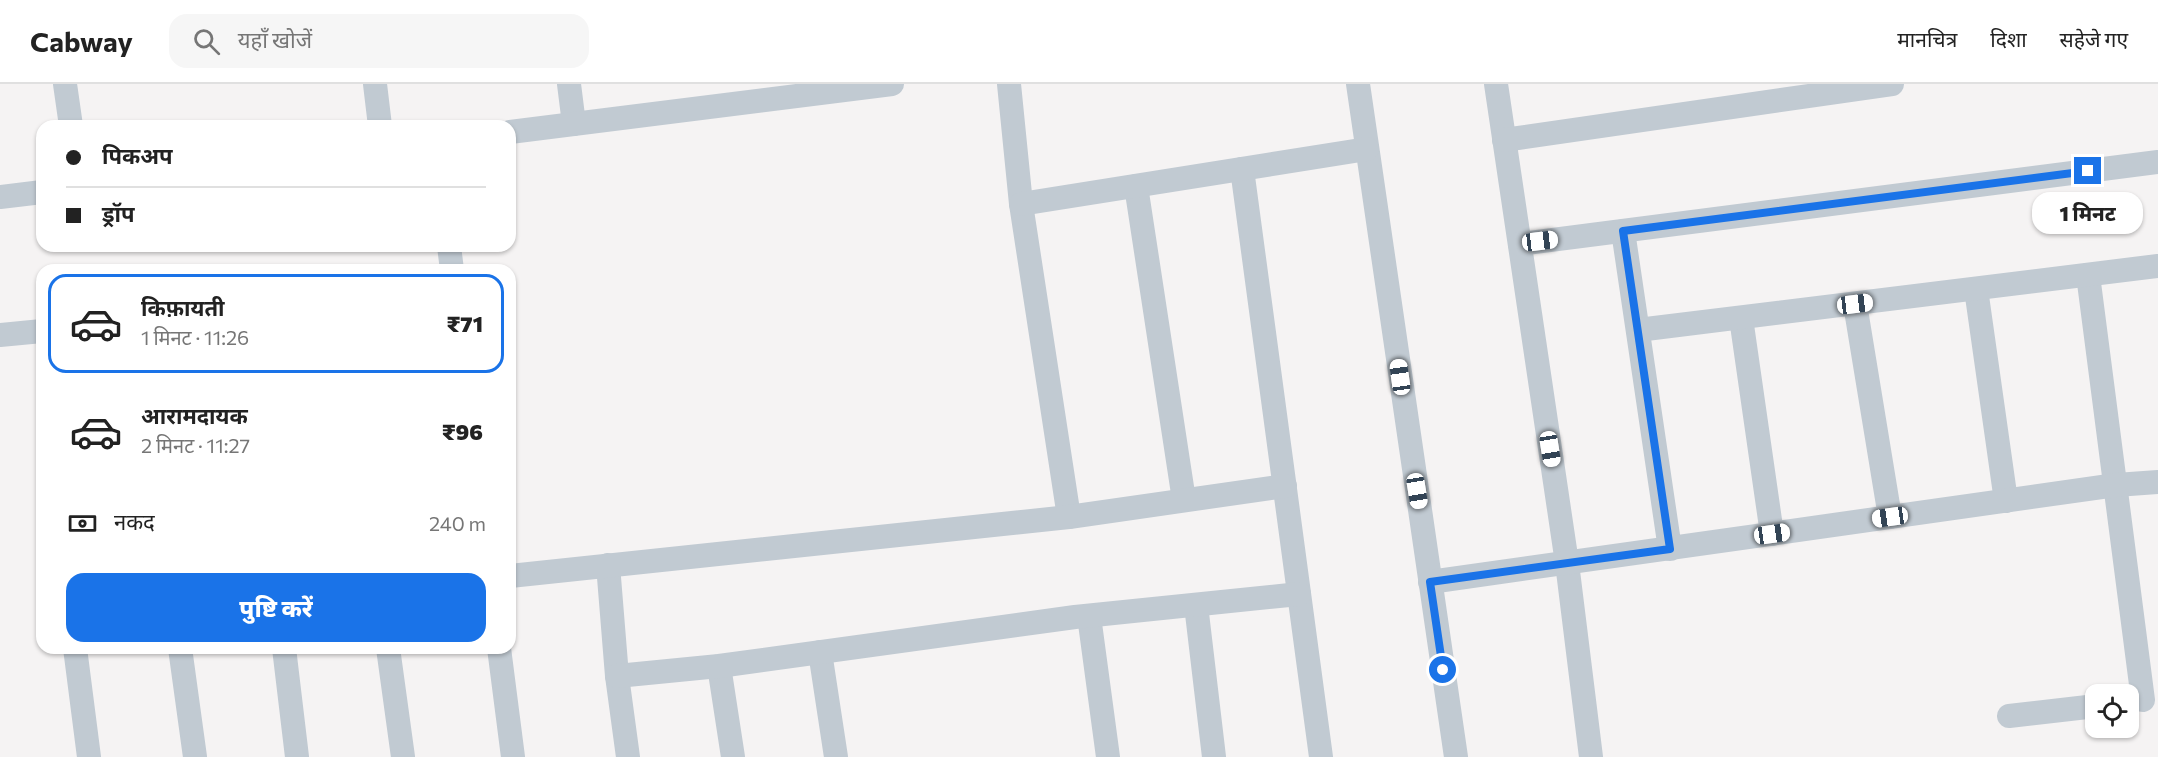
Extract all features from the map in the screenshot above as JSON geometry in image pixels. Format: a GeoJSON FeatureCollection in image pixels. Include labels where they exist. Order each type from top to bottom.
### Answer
{"type":"FeatureCollection","features":[{"type":"Feature","properties":{"kind":"street"},"geometry":{"type":"LineString","coordinates":[[65,84],[70,120]]}},
{"type":"Feature","properties":{"kind":"street"},"geometry":{"type":"LineString","coordinates":[[375,84],[379,120]]}},
{"type":"Feature","properties":{"kind":"street"},"geometry":{"type":"LineString","coordinates":[[569,84],[574,124]]}},
{"type":"Feature","properties":{"kind":"street"},"geometry":{"type":"LineString","coordinates":[[516,131],[574,124],[764,92],[892,84]]}},
{"type":"Feature","properties":{"kind":"street"},"geometry":{"type":"LineString","coordinates":[[1009,84],[1021,204],[1069,517]]}},
{"type":"Feature","properties":{"kind":"street"},"geometry":{"type":"LineString","coordinates":[[1358,84],[1456,757]]}},
{"type":"Feature","properties":{"kind":"street"},"geometry":{"type":"LineString","coordinates":[[1496,84],[1567,563],[1591,757]]}},
{"type":"Feature","properties":{"kind":"street"},"geometry":{"type":"LineString","coordinates":[[1504,140],[1892,84]]}},
{"type":"Feature","properties":{"kind":"street"},"geometry":{"type":"LineString","coordinates":[[1021,204],[1367,149]]}},
{"type":"Feature","properties":{"kind":"street"},"geometry":{"type":"LineString","coordinates":[[1520,244],[2158,162]]}},
{"type":"Feature","properties":{"kind":"street"},"geometry":{"type":"LineString","coordinates":[[1242,169],[1321,757]]}},
{"type":"Feature","properties":{"kind":"street"},"geometry":{"type":"LineString","coordinates":[[1136,186],[1184,500]]}},
{"type":"Feature","properties":{"kind":"street"},"geometry":{"type":"LineString","coordinates":[[0,197],[36,193]]}},
{"type":"Feature","properties":{"kind":"street"},"geometry":{"type":"LineString","coordinates":[[1623,231],[1670,549]]}},
{"type":"Feature","properties":{"kind":"street"},"geometry":{"type":"LineString","coordinates":[[1638,330],[2158,266]]}},
{"type":"Feature","properties":{"kind":"street"},"geometry":{"type":"LineString","coordinates":[[2088,275],[2143,700]]}},
{"type":"Feature","properties":{"kind":"street"},"geometry":{"type":"LineString","coordinates":[[1976,289],[2006,501]]}},
{"type":"Feature","properties":{"kind":"street"},"geometry":{"type":"LineString","coordinates":[[1855,304],[1890,517]]}},
{"type":"Feature","properties":{"kind":"street"},"geometry":{"type":"LineString","coordinates":[[1741,318],[1772,534]]}},
{"type":"Feature","properties":{"kind":"street"},"geometry":{"type":"LineString","coordinates":[[0,335],[36,336]]}},
{"type":"Feature","properties":{"kind":"street"},"geometry":{"type":"LineString","coordinates":[[1430,582],[2116,485],[2158,482]]}},
{"type":"Feature","properties":{"kind":"street"},"geometry":{"type":"LineString","coordinates":[[516,575],[1069,517],[1285,486]]}},
{"type":"Feature","properties":{"kind":"street"},"geometry":{"type":"LineString","coordinates":[[608,565],[617,676],[628,757]]}},
{"type":"Feature","properties":{"kind":"street"},"geometry":{"type":"LineString","coordinates":[[617,676],[719,666],[1089,616],[1299,594]]}},
{"type":"Feature","properties":{"kind":"street"},"geometry":{"type":"LineString","coordinates":[[1196,605],[1214,757]]}},
{"type":"Feature","properties":{"kind":"street"},"geometry":{"type":"LineString","coordinates":[[1089,616],[1108,757]]}},
{"type":"Feature","properties":{"kind":"street"},"geometry":{"type":"LineString","coordinates":[[819,652],[836,757]]}},
{"type":"Feature","properties":{"kind":"street"},"geometry":{"type":"LineString","coordinates":[[76,654],[89,757]]}},
{"type":"Feature","properties":{"kind":"street"},"geometry":{"type":"LineString","coordinates":[[181,654],[195,757]]}},
{"type":"Feature","properties":{"kind":"street"},"geometry":{"type":"LineString","coordinates":[[285,654],[297,757]]}},
{"type":"Feature","properties":{"kind":"street"},"geometry":{"type":"LineString","coordinates":[[389,654],[403,757]]}},
{"type":"Feature","properties":{"kind":"street"},"geometry":{"type":"LineString","coordinates":[[500,654],[513,757]]}},
{"type":"Feature","properties":{"kind":"street"},"geometry":{"type":"LineString","coordinates":[[719,666],[733,757]]}},
{"type":"Feature","properties":{"kind":"street"},"geometry":{"type":"LineString","coordinates":[[2008,716],[2085,707]]}},
{"type":"Feature","properties":{"kind":"route"},"geometry":{"type":"LineString","coordinates":[[1443,670],[1430,582],[1670,549],[1623,231],[2088,171]]}}]}
